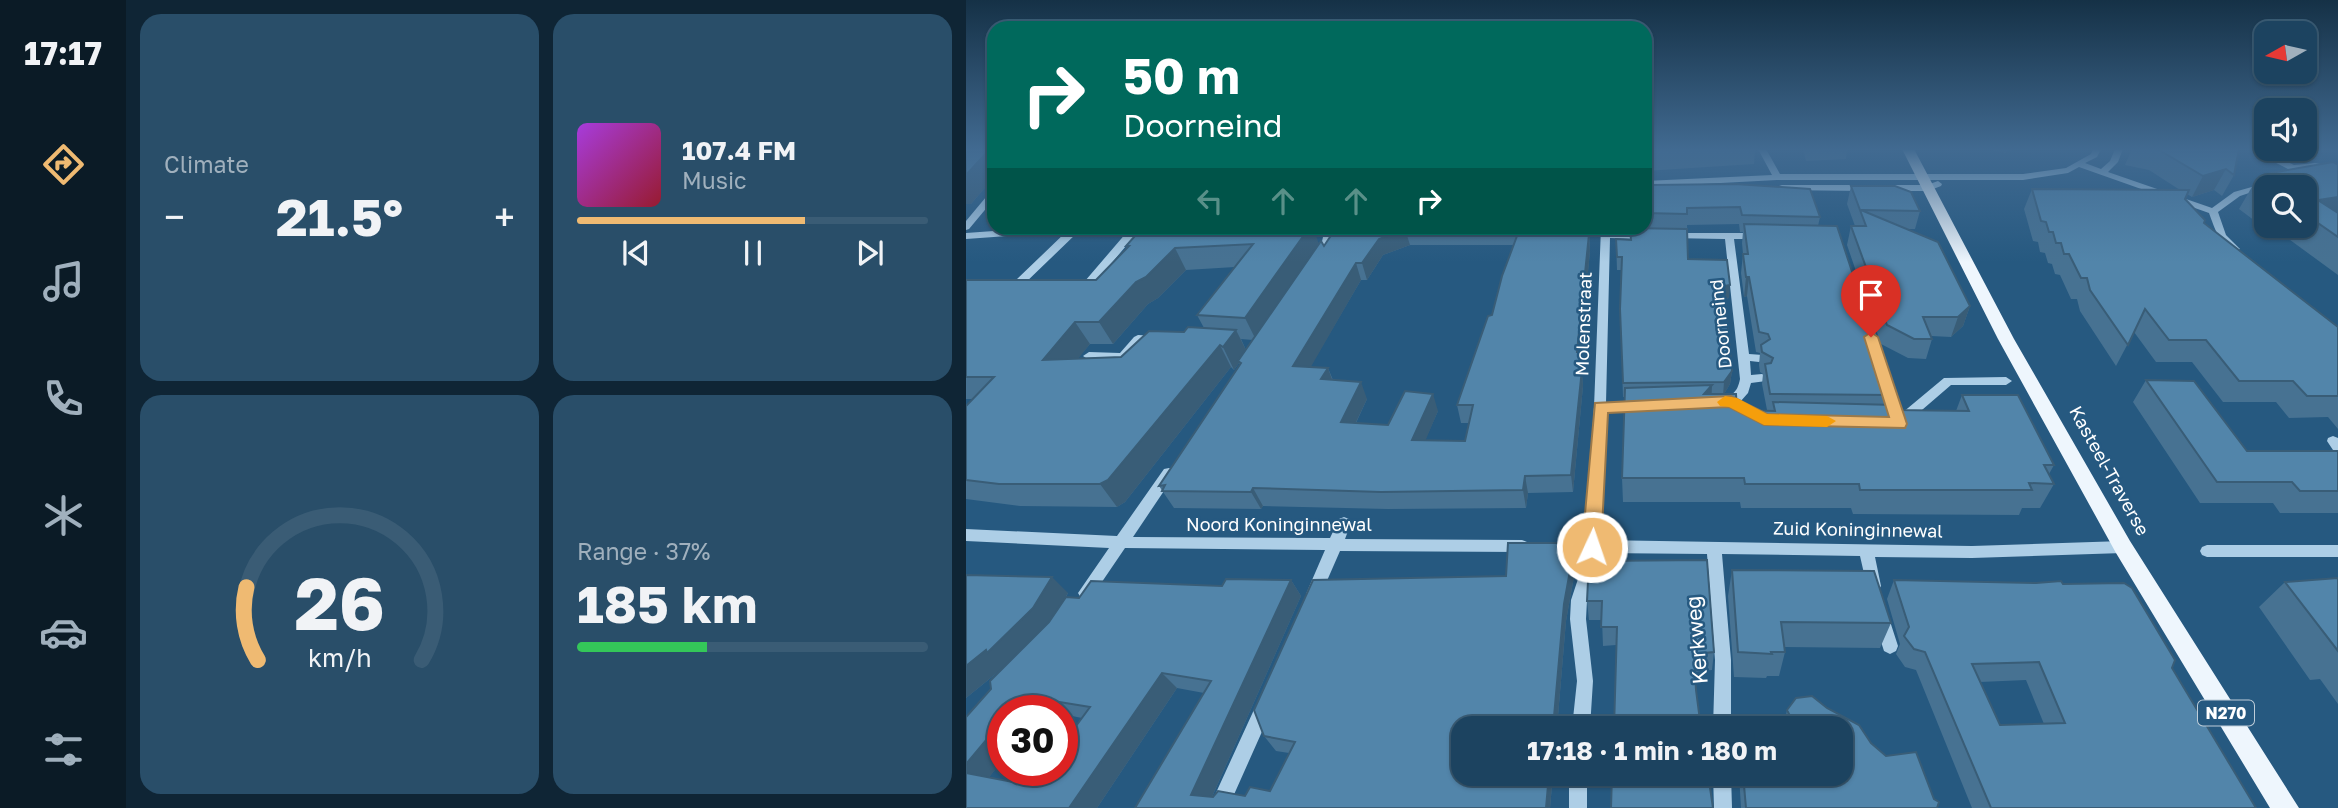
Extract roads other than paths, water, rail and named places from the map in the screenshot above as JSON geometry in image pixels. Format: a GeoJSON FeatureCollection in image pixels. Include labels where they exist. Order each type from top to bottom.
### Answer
{"type":"FeatureCollection","features":[{"type":"Feature","properties":{"kind":"main road","name":"Kasteel-Traverse"},"geometry":{"type":"LineString","coordinates":[[1928,187],[2006,339],[2123,547],[2285,808]]}},
{"type":"Feature","properties":{"kind":"street"},"geometry":{"type":"LineString","coordinates":[[1652,192],[1801,187]]}},
{"type":"Feature","properties":{"kind":"street"},"geometry":{"type":"LineString","coordinates":[[2144,187],[2213,211]]}},
{"type":"Feature","properties":{"kind":"street"},"geometry":{"type":"LineString","coordinates":[[2213,211],[2237,194],[2254,190]]}},
{"type":"Feature","properties":{"kind":"street"},"geometry":{"type":"LineString","coordinates":[[966,227],[987,202]]}},
{"type":"Feature","properties":{"kind":"street"},"geometry":{"type":"LineString","coordinates":[[2213,211],[2222,236],[2246,258]]}},
{"type":"Feature","properties":{"kind":"street"},"geometry":{"type":"LineString","coordinates":[[966,235],[987,232]]}},
{"type":"Feature","properties":{"kind":"street"},"geometry":{"type":"LineString","coordinates":[[1652,233],[1768,236]]}},
{"type":"Feature","properties":{"kind":"street"},"geometry":{"type":"LineString","coordinates":[[966,235],[987,235]]}},
{"type":"Feature","properties":{"kind":"street"},"geometry":{"type":"LineString","coordinates":[[994,292],[1018,284],[1069,235]]}},
{"type":"Feature","properties":{"kind":"street"},"geometry":{"type":"LineString","coordinates":[[1089,283],[1130,235]]}},
{"type":"Feature","properties":{"kind":"street"},"geometry":{"type":"LineString","coordinates":[[1312,267],[1326,246],[1328,235]]}},
{"type":"Feature","properties":{"kind":"street","name":"Molenstraat"},"geometry":{"type":"LineString","coordinates":[[1582,716],[1585,681],[1578,619],[1579,600],[1591,561],[1606,235]]}},
{"type":"Feature","properties":{"kind":"street","name":"Doorneind"},"geometry":{"type":"LineString","coordinates":[[1730,236],[1746,379],[1744,391],[1731,402]]}},
{"type":"Feature","properties":{"kind":"street"},"geometry":{"type":"LineString","coordinates":[[1855,288],[1892,423],[1948,381],[2006,381]]}},
{"type":"Feature","properties":{"kind":"street"},"geometry":{"type":"LineString","coordinates":[[1089,356],[1123,357],[1138,339],[1166,341]]}},
{"type":"Feature","properties":{"kind":"street"},"geometry":{"type":"LineString","coordinates":[[1742,357],[1759,358]]}},
{"type":"Feature","properties":{"kind":"street"},"geometry":{"type":"LineString","coordinates":[[1746,379],[1762,378]]}},
{"type":"Feature","properties":{"kind":"street"},"geometry":{"type":"LineString","coordinates":[[1705,403],[1731,402],[1764,420],[1778,420]]}},
{"type":"Feature","properties":{"kind":"street"},"geometry":{"type":"LineString","coordinates":[[1600,407],[1653,405]]}},
{"type":"Feature","properties":{"kind":"street"},"geometry":{"type":"LineString","coordinates":[[1073,612],[1175,464]]}},
{"type":"Feature","properties":{"kind":"street"},"geometry":{"type":"LineString","coordinates":[[1309,605],[1344,523]]}},
{"type":"Feature","properties":{"kind":"street","name":"Noord Koninginnewal"},"geometry":{"type":"LineString","coordinates":[[966,535],[1120,543],[1592,547]]}},
{"type":"Feature","properties":{"kind":"street","name":"Zuid Koninginnewal"},"geometry":{"type":"LineString","coordinates":[[1592,547],[1985,552],[2123,547]]}},
{"type":"Feature","properties":{"kind":"street","name":"Kerkweg"},"geometry":{"type":"LineString","coordinates":[[1714,548],[1725,682],[1723,716]]}},
{"type":"Feature","properties":{"kind":"street"},"geometry":{"type":"LineString","coordinates":[[1866,549],[1876,600],[1891,646]]}},
{"type":"Feature","properties":{"kind":"street"},"geometry":{"type":"LineString","coordinates":[[2207,551],[2338,551]]}},
{"type":"Feature","properties":{"kind":"street"},"geometry":{"type":"LineString","coordinates":[[1218,808],[1272,690]]}},
{"type":"Feature","properties":{"kind":"street"},"geometry":{"type":"LineString","coordinates":[[1578,786],[1578,808]]}},
{"type":"Feature","properties":{"kind":"street"},"geometry":{"type":"LineString","coordinates":[[1722,786],[1723,808]]}}]}
